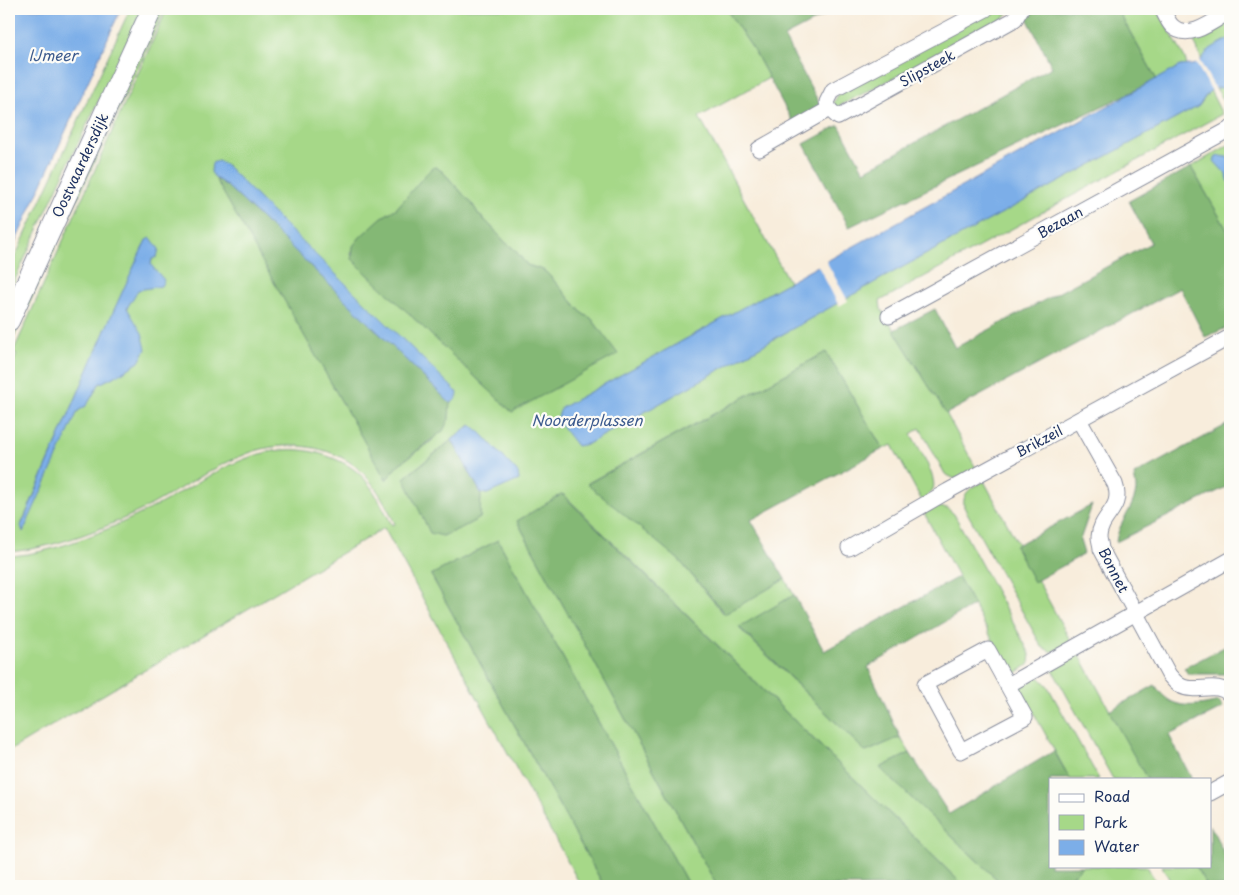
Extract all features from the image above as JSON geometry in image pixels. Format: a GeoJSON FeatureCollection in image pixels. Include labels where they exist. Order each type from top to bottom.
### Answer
{"type":"FeatureCollection","features":[{"type":"Feature","properties":{"kind":"main road","name":"Oostvaardersdijk"},"geometry":{"type":"LineString","coordinates":[[9,321],[152,9]]}},
{"type":"Feature","properties":{"kind":"street","name":"Slipsteek"},"geometry":{"type":"LineString","coordinates":[[986,9],[833,90],[827,102],[829,109],[838,117],[1015,19],[1022,9]]}},
{"type":"Feature","properties":{"kind":"street"},"geometry":{"type":"LineString","coordinates":[[1162,9],[1171,26],[1185,32],[1194,31],[1230,12]]}},
{"type":"Feature","properties":{"kind":"street"},"geometry":{"type":"LineString","coordinates":[[759,149],[829,109]]}},
{"type":"Feature","properties":{"kind":"street","name":"Bezaan"},"geometry":{"type":"LineString","coordinates":[[889,316],[1230,128]]}},
{"type":"Feature","properties":{"kind":"street","name":"Brikzeil"},"geometry":{"type":"LineString","coordinates":[[849,548],[948,491],[1230,337]]}},
{"type":"Feature","properties":{"kind":"street","name":"Bonnet"},"geometry":{"type":"LineString","coordinates":[[1079,420],[1118,492],[1118,498],[1102,525],[1099,537],[1101,549],[1169,676],[1182,687],[1217,687],[1227,690],[1230,694]]}},
{"type":"Feature","properties":{"kind":"street"},"geometry":{"type":"LineString","coordinates":[[1008,685],[1230,560]]}},
{"type":"Feature","properties":{"kind":"street"},"geometry":{"type":"LineString","coordinates":[[988,650],[1008,685],[1025,717],[961,751],[925,684],[988,650]]}},
{"type":"Feature","properties":{"kind":"street"},"geometry":{"type":"LineString","coordinates":[[1212,792],[1230,782]]}},
{"type":"Feature","properties":{"kind":"green space"},"geometry":{"type":"Polygon","coordinates":[[[130,9],[143,9],[68,164],[9,293],[9,270],[130,9]]]}},
{"type":"Feature","properties":{"kind":"green space"},"geometry":{"type":"Polygon","coordinates":[[[158,9],[165,9],[10,346],[9,337],[158,9]]]}},
{"type":"Feature","properties":{"kind":"green space"},"geometry":{"type":"Polygon","coordinates":[[[167,9],[726,9],[755,52],[769,78],[699,117],[789,282],[561,408],[588,444],[877,281],[1199,106],[1210,90],[1222,114],[880,301],[881,309],[946,413],[977,470],[955,479],[945,474],[920,428],[911,434],[926,461],[934,484],[931,492],[922,501],[892,445],[883,449],[826,352],[588,483],[679,560],[724,614],[785,579],[794,595],[739,628],[866,752],[900,737],[910,753],[880,768],[1004,886],[964,886],[563,494],[517,521],[717,886],[689,886],[498,540],[431,575],[604,886],[581,886],[384,528],[9,751],[9,556],[46,550],[86,538],[158,505],[239,461],[260,454],[282,450],[304,450],[327,456],[349,466],[367,482],[392,525],[395,524],[376,488],[360,470],[348,461],[321,450],[307,447],[277,447],[249,453],[235,459],[208,472],[142,510],[94,531],[43,547],[9,552],[9,373],[17,354],[13,352],[167,9]],[[436,167],[432,168],[397,208],[381,218],[351,253],[352,259],[512,412],[600,330],[591,318],[583,314],[549,275],[543,270],[527,265],[514,249],[479,215],[473,205],[443,172],[436,167]],[[216,179],[386,480],[398,465],[433,440],[276,232],[226,185],[216,179]],[[146,241],[109,321],[21,525],[78,411],[87,405],[99,384],[139,362],[133,319],[127,308],[151,265],[152,259],[146,241]],[[470,425],[404,478],[443,536],[480,518],[481,493],[487,494],[519,480],[518,473],[481,433],[470,425]]]}},
{"type":"Feature","properties":{"kind":"green space"},"geometry":{"type":"Polygon","coordinates":[[[726,9],[764,9],[767,13],[775,9],[837,9],[784,37],[824,112],[796,128],[755,52],[726,9]]]}},
{"type":"Feature","properties":{"kind":"green space"},"geometry":{"type":"Polygon","coordinates":[[[1006,9],[1008,14],[991,28],[835,108],[834,102],[838,95],[988,11],[1006,9]]]}},
{"type":"Feature","properties":{"kind":"green space"},"geometry":{"type":"Polygon","coordinates":[[[1036,9],[1117,9],[1157,80],[849,227],[804,144],[839,125],[864,171],[1052,67],[1026,16],[1036,9]]]}},
{"type":"Feature","properties":{"kind":"green space"},"geometry":{"type":"Polygon","coordinates":[[[1117,9],[1157,9],[1185,58],[1187,66],[1180,66],[1157,80],[1117,9]]]}},
{"type":"Feature","properties":{"kind":"green space"},"geometry":{"type":"Polygon","coordinates":[[[1230,18],[1230,38],[1209,50],[1202,61],[1193,38],[1230,18]]]}},
{"type":"Feature","properties":{"kind":"green space"},"geometry":{"type":"Polygon","coordinates":[[[1215,87],[1230,88],[1230,109],[1215,87]]]}},
{"type":"Feature","properties":{"kind":"green space"},"geometry":{"type":"Polygon","coordinates":[[[1230,144],[1230,235],[1191,167],[1230,144]]]}},
{"type":"Feature","properties":{"kind":"green space"},"geometry":{"type":"Polygon","coordinates":[[[436,167],[443,172],[473,205],[479,215],[514,249],[527,265],[543,270],[583,314],[591,318],[618,354],[512,412],[352,259],[353,246],[360,237],[381,218],[397,208],[424,176],[432,168],[436,167]]]}},
{"type":"Feature","properties":{"kind":"green space"},"geometry":{"type":"Polygon","coordinates":[[[1191,167],[1230,235],[1230,324],[1224,329],[1205,337],[1180,288],[946,414],[894,330],[935,309],[955,348],[1151,243],[1129,201],[1191,167]]]}},
{"type":"Feature","properties":{"kind":"green space"},"geometry":{"type":"Polygon","coordinates":[[[215,178],[226,185],[276,232],[450,403],[449,419],[443,431],[398,465],[386,480],[215,178]]]}},
{"type":"Feature","properties":{"kind":"green space"},"geometry":{"type":"Polygon","coordinates":[[[826,352],[883,449],[751,520],[785,579],[725,614],[679,560],[587,484],[826,352]]]}},
{"type":"Feature","properties":{"kind":"green space"},"geometry":{"type":"Polygon","coordinates":[[[1230,423],[1230,485],[1116,542],[1117,535],[1136,491],[1134,475],[1230,423]]]}},
{"type":"Feature","properties":{"kind":"green space"},"geometry":{"type":"Polygon","coordinates":[[[452,440],[481,493],[480,518],[443,536],[430,533],[404,478],[452,440]]]}},
{"type":"Feature","properties":{"kind":"green space"},"geometry":{"type":"Polygon","coordinates":[[[984,481],[1071,642],[1052,652],[1042,647],[964,507],[966,494],[984,481]]]}},
{"type":"Feature","properties":{"kind":"green space"},"geometry":{"type":"Polygon","coordinates":[[[562,494],[964,886],[717,886],[517,521],[562,494]]]}},
{"type":"Feature","properties":{"kind":"green space"},"geometry":{"type":"Polygon","coordinates":[[[1092,505],[1080,540],[1084,554],[1034,582],[1015,546],[1092,505]]]}},
{"type":"Feature","properties":{"kind":"green space"},"geometry":{"type":"Polygon","coordinates":[[[937,507],[947,508],[954,514],[1030,654],[1029,664],[1012,676],[924,513],[937,507]]]}},
{"type":"Feature","properties":{"kind":"green space"},"geometry":{"type":"Polygon","coordinates":[[[498,540],[689,886],[604,886],[431,575],[498,540]]]}},
{"type":"Feature","properties":{"kind":"green space"},"geometry":{"type":"Polygon","coordinates":[[[958,577],[974,605],[868,667],[900,737],[866,752],[739,627],[794,595],[824,651],[958,577]]]}},
{"type":"Feature","properties":{"kind":"green space"},"geometry":{"type":"Polygon","coordinates":[[[1230,644],[1230,677],[1224,674],[1188,674],[1184,668],[1230,644]]]}},
{"type":"Feature","properties":{"kind":"green space"},"geometry":{"type":"Polygon","coordinates":[[[1077,650],[1146,778],[1112,778],[1052,669],[1077,650]]]}},
{"type":"Feature","properties":{"kind":"green space"},"geometry":{"type":"Polygon","coordinates":[[[1035,676],[1047,685],[1098,778],[1069,778],[1018,684],[1035,676]]]}},
{"type":"Feature","properties":{"kind":"green space"},"geometry":{"type":"Polygon","coordinates":[[[1155,685],[1164,696],[1177,704],[1199,705],[1219,701],[1223,708],[1169,735],[1191,778],[1146,778],[1109,711],[1155,685]]]}},
{"type":"Feature","properties":{"kind":"green space"},"geometry":{"type":"Polygon","coordinates":[[[1054,751],[1069,778],[1049,778],[1049,868],[1080,868],[1063,886],[1004,886],[880,768],[910,753],[949,814],[1054,751]]]}},
{"type":"Feature","properties":{"kind":"green space"},"geometry":{"type":"Polygon","coordinates":[[[1212,829],[1230,865],[1230,886],[1207,886],[1196,868],[1212,868],[1212,829]]]}},
{"type":"Feature","properties":{"kind":"green space"},"geometry":{"type":"Polygon","coordinates":[[[1080,868],[1148,868],[1158,886],[1063,886],[1080,868]]]}},
{"type":"Feature","properties":{"kind":"green space"},"geometry":{"type":"Polygon","coordinates":[[[1163,868],[1196,868],[1207,886],[1173,886],[1163,868]]]}},
{"type":"Feature","properties":{"kind":"water","name":"IJmeer"},"geometry":{"type":"Polygon","coordinates":[[[9,9],[121,9],[9,256],[9,9]]]}},
{"type":"Feature","properties":{"kind":"water","name":"Noorderplassen"},"geometry":{"type":"Polygon","coordinates":[[[1230,38],[1230,88],[1211,90],[1199,106],[877,281],[588,444],[577,446],[557,420],[561,408],[1180,66],[1199,62],[1210,49],[1230,38]]]}},
{"type":"Feature","properties":{"kind":"water"},"geometry":{"type":"Polygon","coordinates":[[[1216,157],[1227,157],[1230,161],[1230,184],[1225,173],[1214,161],[1216,157]]]}},
{"type":"Feature","properties":{"kind":"water"},"geometry":{"type":"Polygon","coordinates":[[[218,161],[225,164],[458,393],[454,401],[450,403],[276,232],[226,185],[215,178],[211,172],[212,163],[218,161]]]}},
{"type":"Feature","properties":{"kind":"water"},"geometry":{"type":"Polygon","coordinates":[[[151,238],[159,249],[157,257],[152,259],[151,265],[164,280],[161,286],[138,290],[127,308],[142,333],[146,349],[139,362],[99,384],[87,405],[78,411],[23,532],[21,526],[109,321],[146,240],[151,238]]]}},
{"type":"Feature","properties":{"kind":"water"},"geometry":{"type":"Polygon","coordinates":[[[471,425],[481,433],[518,473],[519,480],[487,494],[481,493],[452,440],[471,425]]]}},
{"type":"Feature","properties":{"kind":"pier"},"geometry":{"type":"Polygon","coordinates":[[[1199,60],[1216,90],[1212,91],[1195,62],[1199,60]]]}},
{"type":"Feature","properties":{"kind":"pier"},"geometry":{"type":"Polygon","coordinates":[[[825,259],[848,301],[839,306],[817,264],[825,259]]]}}]}
